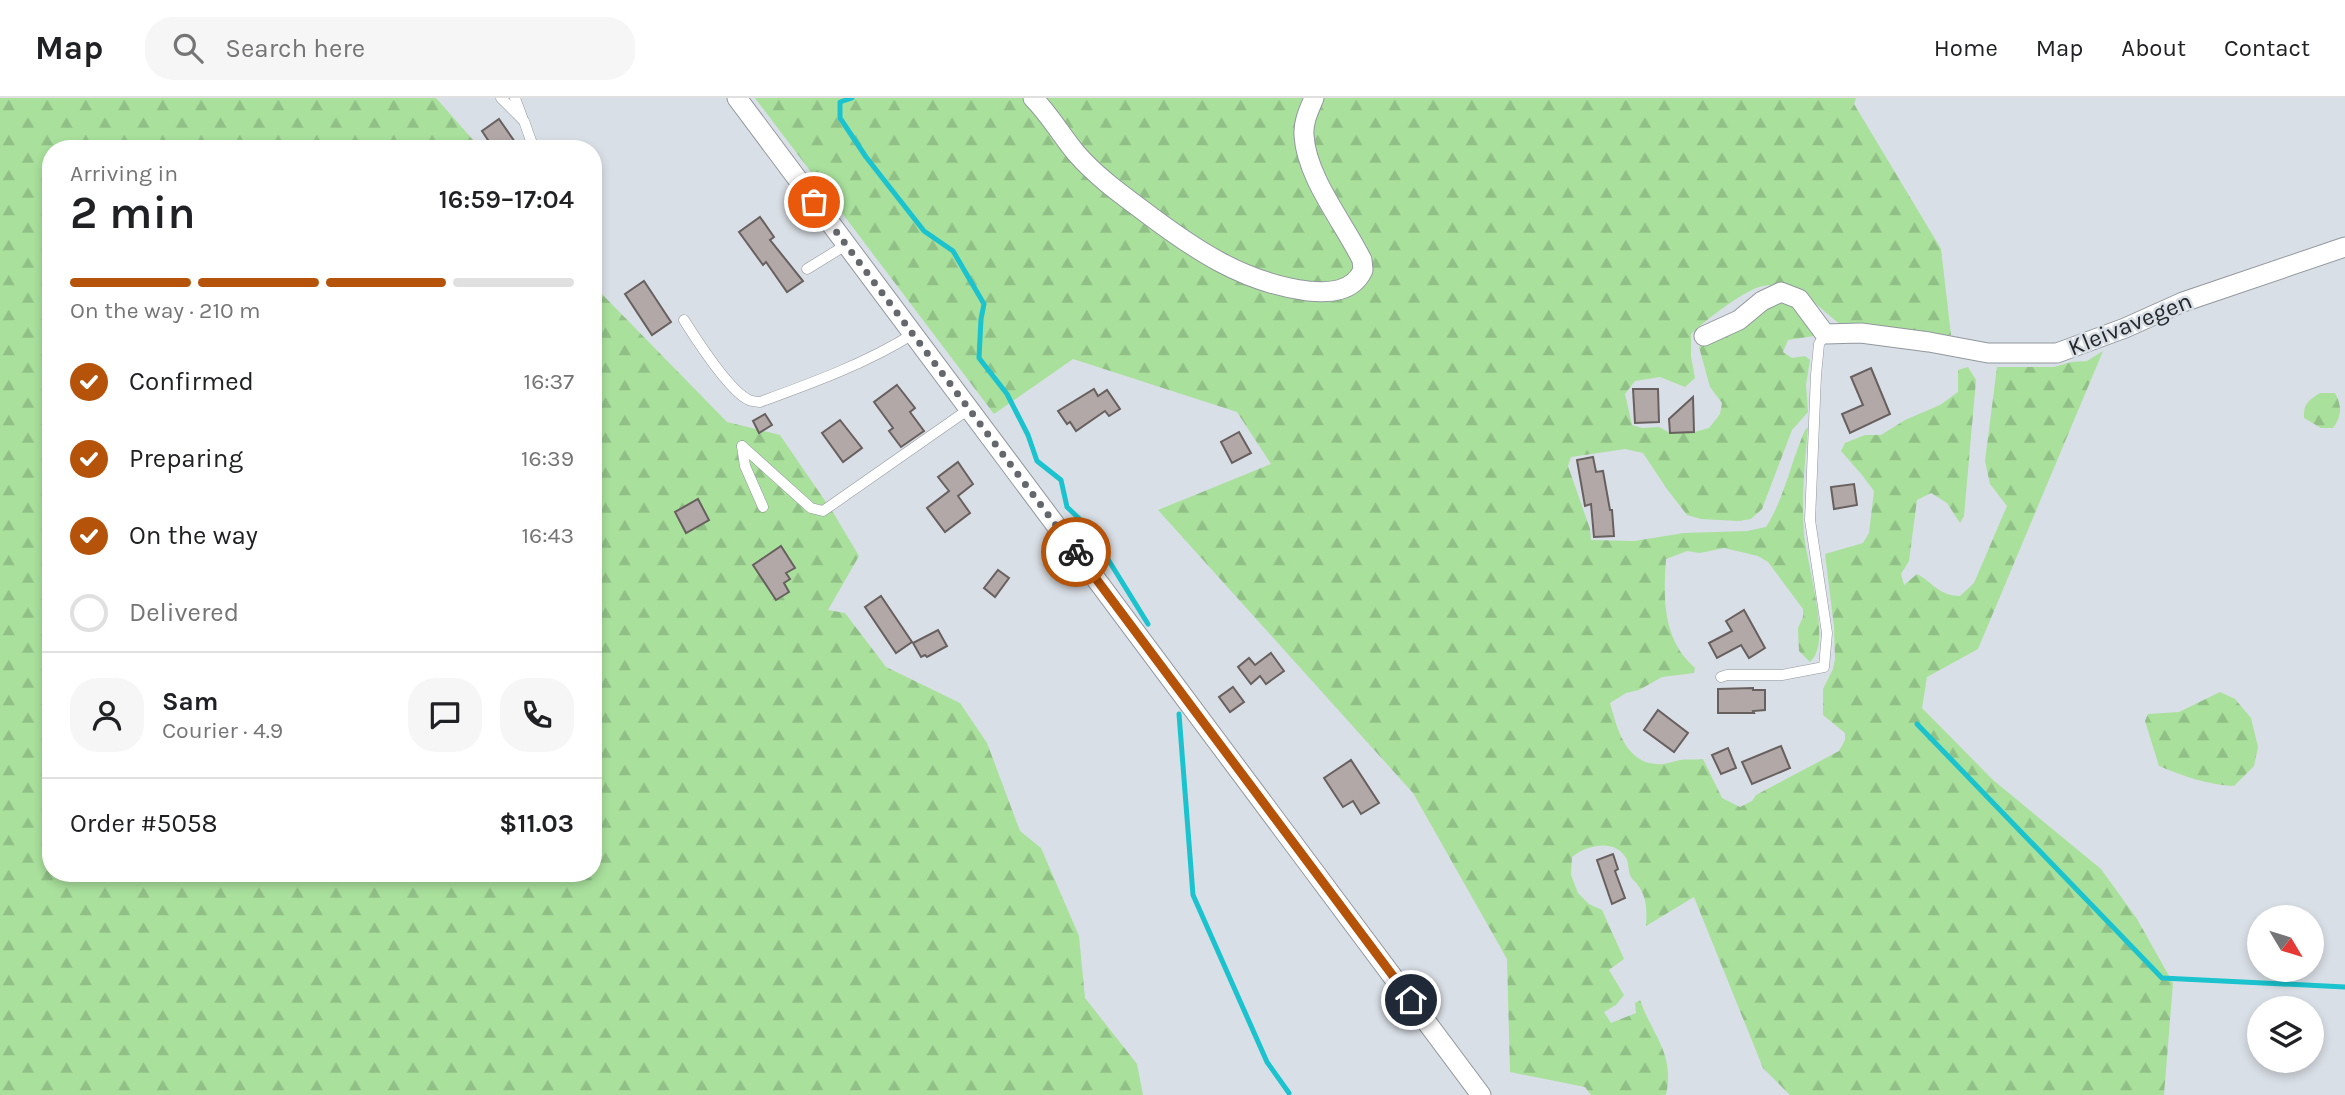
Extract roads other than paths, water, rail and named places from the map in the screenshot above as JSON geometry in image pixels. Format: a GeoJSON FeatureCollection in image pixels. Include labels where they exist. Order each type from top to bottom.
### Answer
{"type":"FeatureCollection","features":[{"type":"Feature","properties":{"kind":"street"},"geometry":{"type":"LineString","coordinates":[[737,98],[1481,1095]]}},
{"type":"Feature","properties":{"kind":"street"},"geometry":{"type":"LineString","coordinates":[[1033,98],[1097,175],[1189,245],[1251,277],[1298,290],[1337,291],[1353,285],[1363,270],[1358,253],[1306,152],[1306,117],[1314,98]]}},
{"type":"Feature","properties":{"kind":"street","name":"Kleivavegen"},"geometry":{"type":"LineString","coordinates":[[1825,334],[1861,333],[1929,342],[1988,354],[2057,353],[2125,328],[2183,302],[2345,247]]}},
{"type":"Feature","properties":{"kind":"street"},"geometry":{"type":"LineString","coordinates":[[1703,336],[1739,320],[1762,301],[1781,292],[1799,299],[1825,334]]}},
{"type":"Feature","properties":{"kind":"lane"},"geometry":{"type":"LineString","coordinates":[[501,98],[524,121]]}},
{"type":"Feature","properties":{"kind":"lane"},"geometry":{"type":"LineString","coordinates":[[514,98],[531,140]]}},
{"type":"Feature","properties":{"kind":"lane"},"geometry":{"type":"LineString","coordinates":[[807,269],[846,245]]}},
{"type":"Feature","properties":{"kind":"lane"},"geometry":{"type":"LineString","coordinates":[[684,320],[706,354],[740,393],[750,400],[760,402],[836,374],[894,346],[912,334]]}},
{"type":"Feature","properties":{"kind":"lane"},"geometry":{"type":"LineString","coordinates":[[1721,677],[1782,675],[1824,667],[1827,633],[1810,520],[1816,375],[1819,344],[1825,334]]}},
{"type":"Feature","properties":{"kind":"lane"},"geometry":{"type":"LineString","coordinates":[[762,507],[745,466],[742,446],[811,508],[819,512],[970,409]]}},
{"type":"Feature","properties":{"kind":"waterway"},"geometry":{"type":"LineString","coordinates":[[852,98],[840,102],[840,118],[866,157],[924,231],[953,251],[984,304],[979,358],[1007,394],[1028,435],[1037,461],[1061,480],[1067,507],[1088,527],[1148,624]]}},
{"type":"Feature","properties":{"kind":"waterway"},"geometry":{"type":"LineString","coordinates":[[1179,714],[1193,895],[1267,1062],[1289,1093]]}},
{"type":"Feature","properties":{"kind":"waterway"},"geometry":{"type":"LineString","coordinates":[[1917,724],[2162,978],[2345,987]]}}]}
